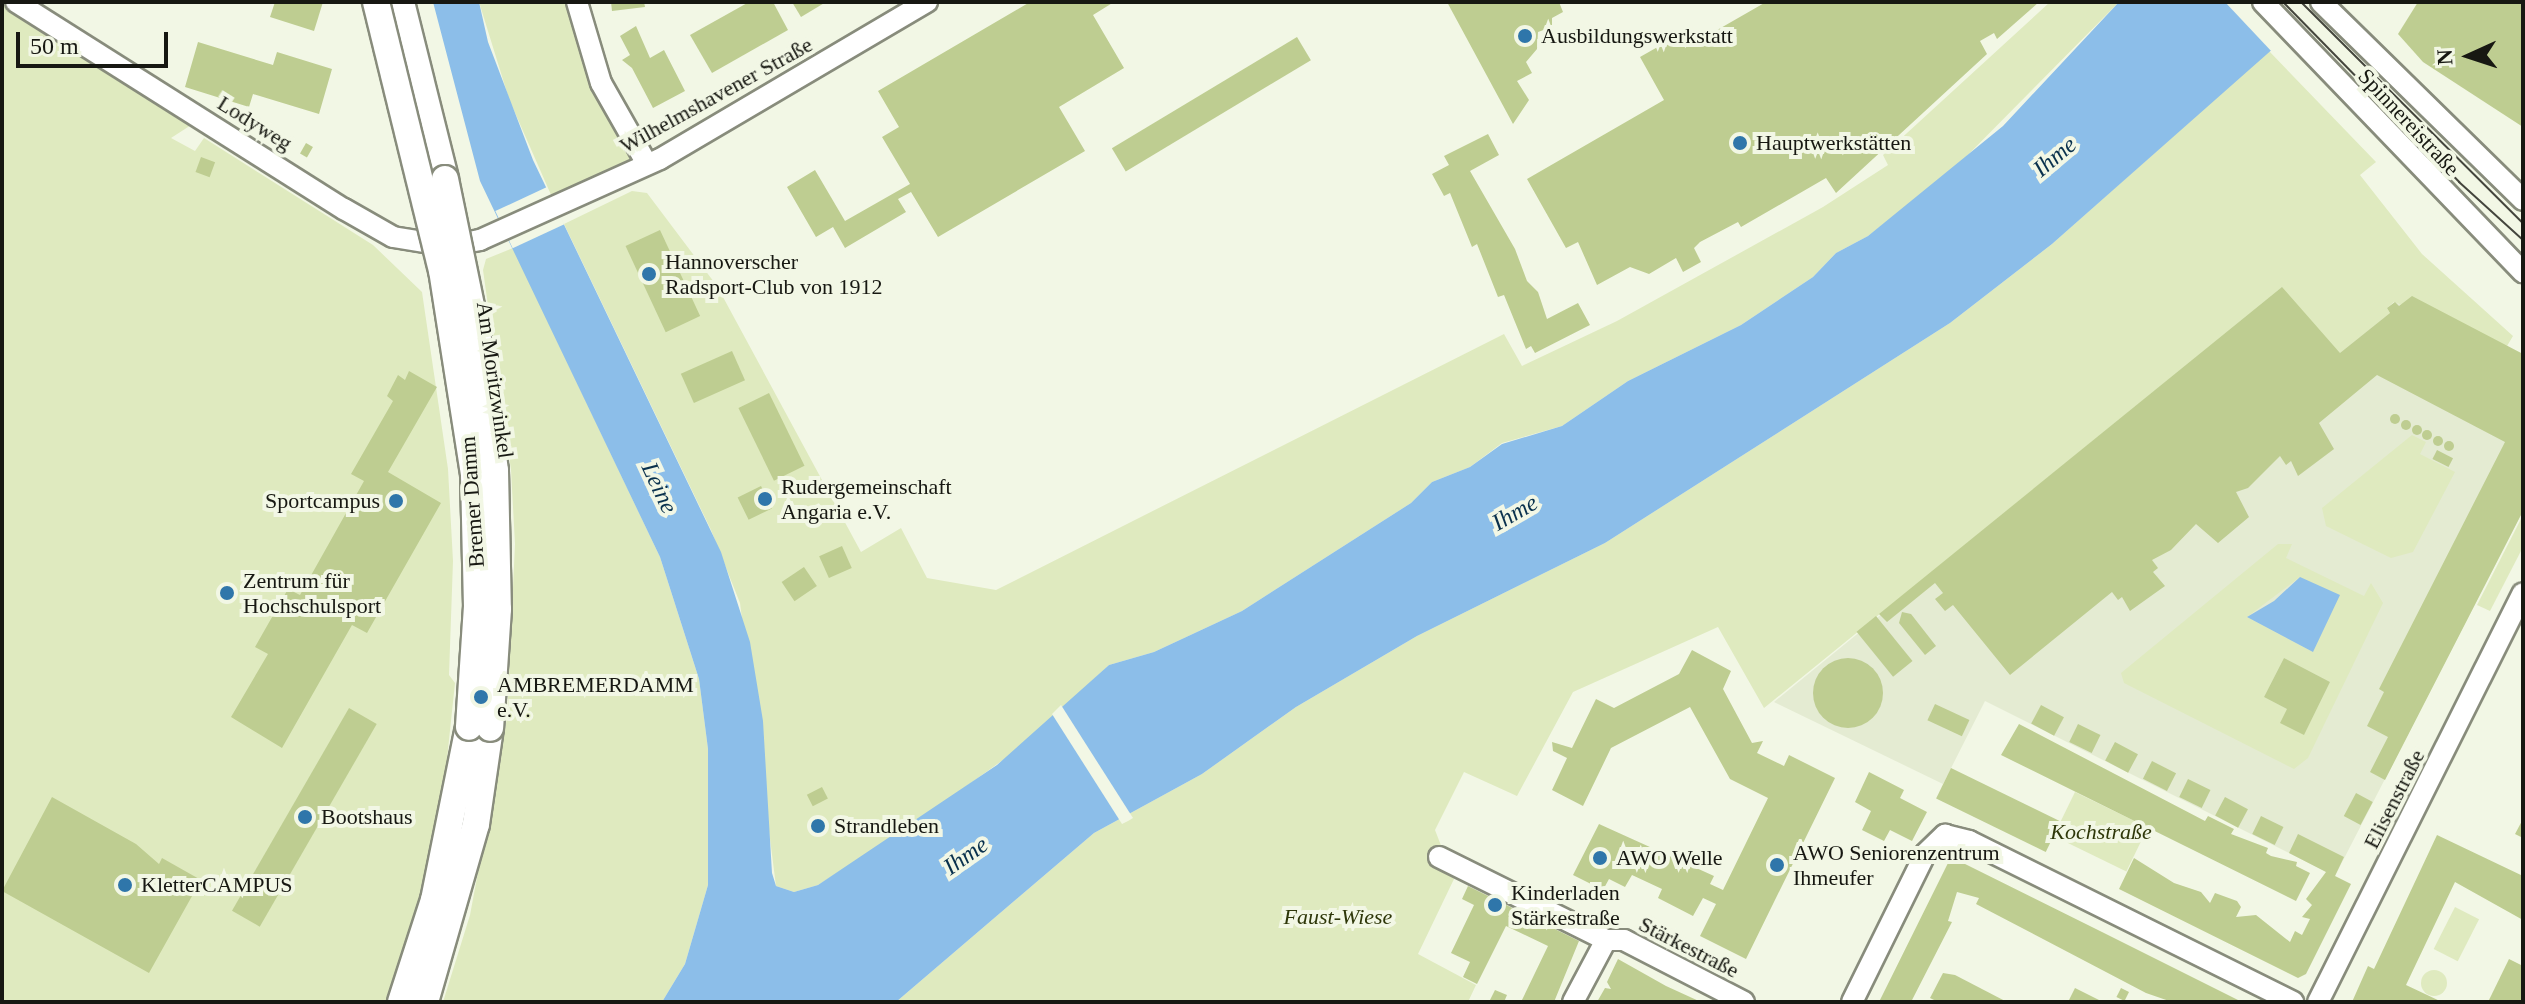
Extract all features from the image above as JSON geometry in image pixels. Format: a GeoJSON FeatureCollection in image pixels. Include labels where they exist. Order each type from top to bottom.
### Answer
{"type":"FeatureCollection","features":[{"type":"Feature","properties":{"kind":"main road","name":"Bremer Damm"},"geometry":{"type":"LineString","coordinates":[[376,2],[442,270],[474,475],[480,723],[434,900],[401,1002]]}},
{"type":"Feature","properties":{"kind":"main road","name":"Bremer Damm"},"geometry":{"type":"LineString","coordinates":[[401,2],[465,265],[487,405],[498,544],[480,723],[476,824],[425,1002]]}},
{"type":"Feature","properties":{"kind":"street","name":"Lodyweg"},"geometry":{"type":"LineString","coordinates":[[16,2],[381,230],[418,244],[449,246],[480,240]]}},
{"type":"Feature","properties":{"kind":"street"},"geometry":{"type":"LineString","coordinates":[[577,2],[601,83],[647,164]]}},
{"type":"Feature","properties":{"kind":"street","name":"Wilhelmshavener Straße"},"geometry":{"type":"LineString","coordinates":[[480,240],[647,164],[927,2]]}},
{"type":"Feature","properties":{"kind":"street","name":"Spinnereistraße"},"geometry":{"type":"LineString","coordinates":[[2263,2],[2523,272]]}},
{"type":"Feature","properties":{"kind":"street","name":"Spinnereistraße"},"geometry":{"type":"LineString","coordinates":[[2321,2],[2384,68],[2523,200]]}},
{"type":"Feature","properties":{"kind":"street","name":"Am Moritzwinkel"},"geometry":{"type":"LineString","coordinates":[[449,246],[483,452],[488,548],[480,723]]}},
{"type":"Feature","properties":{"kind":"street","name":"Elisenstraße"},"geometry":{"type":"LineString","coordinates":[[2318,1002],[2518,614],[2523,593]]}},
{"type":"Feature","properties":{"kind":"street"},"geometry":{"type":"LineString","coordinates":[[1852,1002],[1925,854],[1945,835],[1969,841],[2293,1002]]}},
{"type":"Feature","properties":{"kind":"street","name":"Stärkestraße"},"geometry":{"type":"LineString","coordinates":[[1439,857],[1499,894],[1556,922],[1606,940],[1624,940],[1744,1002]]}},
{"type":"Feature","properties":{"kind":"street"},"geometry":{"type":"LineString","coordinates":[[1573,1002],[1606,940]]}},
{"type":"Feature","properties":{"kind":"shaded area"},"geometry":{"type":"Polygon","coordinates":[[[2282,287],[2326,337],[2390,313],[2387,308],[2395,302],[2523,354],[2523,511],[2335,876],[1985,701],[1943,784],[1774,702],[2282,287]]]}},
{"type":"Feature","properties":{"kind":"green space","name":"Zentrum für Hochschulsport"},"geometry":{"type":"Polygon","coordinates":[[[2,2],[15,2],[202,118],[171,138],[195,151],[204,138],[373,245],[422,292],[448,469],[453,561],[449,675],[455,683],[443,797],[415,916],[387,1002],[2,1002],[2,2]]]}},
{"type":"Feature","properties":{"kind":"green space"},"geometry":{"type":"Polygon","coordinates":[[[479,2],[577,2],[588,50],[647,164],[555,204],[509,99],[479,2]]]}},
{"type":"Feature","properties":{"kind":"green space"},"geometry":{"type":"Polygon","coordinates":[[[2050,2],[2119,2],[1948,175],[1868,236],[1836,253],[1813,277],[1741,325],[1628,381],[1562,426],[1502,443],[1470,467],[1432,482],[1411,503],[1242,611],[1154,652],[1109,665],[1021,747],[908,828],[818,885],[794,892],[776,886],[740,603],[711,530],[564,224],[632,191],[647,193],[717,286],[861,552],[901,528],[927,578],[996,590],[1504,334],[1522,366],[1617,321],[1823,207],[1888,165],[1883,155],[2050,2]]]}},
{"type":"Feature","properties":{"kind":"green space","name":"Faust-Wiese"},"geometry":{"type":"Polygon","coordinates":[[[2269,51],[2376,162],[2360,175],[2422,254],[2513,336],[2507,346],[2394,302],[2387,308],[2390,313],[2340,353],[2281,288],[1764,708],[1718,627],[1573,692],[1517,796],[1464,772],[1435,830],[1454,879],[1418,954],[1476,985],[1468,1002],[896,1002],[1094,833],[1202,774],[1296,707],[1417,636],[1605,543],[1950,323],[2052,244],[2269,51]]]}},
{"type":"Feature","properties":{"kind":"green space"},"geometry":{"type":"Polygon","coordinates":[[[513,248],[660,557],[699,679],[708,749],[708,885],[685,964],[662,1002],[443,1002],[470,915],[507,718],[515,544],[511,470],[483,270],[486,259],[513,248]]]}},
{"type":"Feature","properties":{"kind":"green space"},"geometry":{"type":"Polygon","coordinates":[[[2412,435],[2426,442],[2420,454],[2455,472],[2413,552],[2391,558],[2326,526],[2322,508],[2412,435]]]}},
{"type":"Feature","properties":{"kind":"green space"},"geometry":{"type":"Polygon","coordinates":[[[2523,515],[2523,547],[2490,611],[2477,605],[2523,515]]]}},
{"type":"Feature","properties":{"kind":"green space"},"geometry":{"type":"Polygon","coordinates":[[[2278,544],[2292,544],[2286,558],[2364,596],[2371,583],[2383,603],[2308,758],[2294,769],[2124,683],[2121,673],[2278,544]],[[2300,577],[2247,617],[2313,652],[2300,577]],[[2284,658],[2264,697],[2287,709],[2304,734],[2330,682],[2284,658]]]}},
{"type":"Feature","properties":{"kind":"green space","name":"Kochstraße"},"geometry":{"type":"Polygon","coordinates":[[[2075,792],[2148,828],[2126,872],[2054,836],[2075,792]]]}},
{"type":"Feature","properties":{"kind":"green space"},"geometry":{"type":"Polygon","coordinates":[[[2455,907],[2479,919],[2458,961],[2434,949],[2455,907]]]}},
{"type":"Feature","properties":{"kind":"green space"},"geometry":{"type":"Polygon","coordinates":[[[2434,970],[2443,974],[2447,983],[2443,992],[2434,996],[2425,992],[2421,983],[2425,974],[2434,970]]]}},
{"type":"Feature","properties":{"kind":"water"},"geometry":{"type":"Polygon","coordinates":[[[433,2],[479,2],[488,42],[533,160],[721,552],[750,642],[763,721],[772,873],[776,886],[794,892],[818,885],[997,765],[1109,665],[1154,652],[1242,611],[1411,503],[1432,482],[1470,467],[1502,444],[1562,426],[1628,381],[1741,325],[1813,277],[1836,253],[1868,236],[2003,126],[2119,2],[2326,2],[2052,244],[1950,323],[1605,543],[1417,636],[1296,707],[1202,774],[1094,833],[896,1002],[662,1002],[685,964],[708,885],[708,749],[699,679],[660,557],[480,181],[433,2]]]}},
{"type":"Feature","properties":{"kind":"water"},"geometry":{"type":"Polygon","coordinates":[[[2300,577],[2340,595],[2313,652],[2247,617],[2274,601],[2300,577]]]}},
{"type":"Feature","properties":{"kind":"pier"},"geometry":{"type":"Polygon","coordinates":[[[2225,2],[2330,2],[2273,53],[2225,2]]]}},
{"type":"Feature","properties":{"kind":"pier"},"geometry":{"type":"Polygon","coordinates":[[[547,187],[564,224],[513,248],[495,211],[547,187]]]}},
{"type":"Feature","properties":{"kind":"pier"},"geometry":{"type":"Polygon","coordinates":[[[1061,705],[1133,818],[1122,824],[1052,714],[1061,705]]]}},
{"type":"Feature","properties":{"kind":"building"},"geometry":{"type":"Polygon","coordinates":[[[275,2],[323,2],[314,31],[270,17],[275,2]]]}},
{"type":"Feature","properties":{"kind":"building"},"geometry":{"type":"Polygon","coordinates":[[[611,2],[644,2],[645,7],[612,11],[611,2]]]}},
{"type":"Feature","properties":{"kind":"building"},"geometry":{"type":"Polygon","coordinates":[[[749,2],[773,2],[788,30],[712,73],[690,35],[749,2]]]}},
{"type":"Feature","properties":{"kind":"building"},"geometry":{"type":"Polygon","coordinates":[[[792,2],[826,2],[801,17],[792,2]]]}},
{"type":"Feature","properties":{"kind":"building"},"geometry":{"type":"Polygon","coordinates":[[[1030,2],[1114,2],[1093,15],[1124,68],[1059,107],[1085,151],[938,237],[911,192],[898,199],[906,212],[845,248],[833,227],[816,237],[787,187],[815,170],[845,221],[910,184],[882,137],[899,127],[878,91],[1030,2]]]}},
{"type":"Feature","properties":{"kind":"building"},"geometry":{"type":"Polygon","coordinates":[[[1447,2],[1559,2],[1563,12],[1552,18],[1552,27],[1538,32],[1537,49],[1526,62],[1532,73],[1517,81],[1529,100],[1513,124],[1447,2]]]}},
{"type":"Feature","properties":{"kind":"building","name":"Hauptwerkstätten"},"geometry":{"type":"Polygon","coordinates":[[[1766,2],[2039,2],[1997,39],[1994,33],[1980,41],[1987,54],[1836,193],[1826,178],[1741,227],[1738,222],[1700,242],[1694,248],[1701,262],[1683,272],[1676,258],[1649,274],[1630,267],[1597,285],[1578,242],[1566,248],[1527,179],[1664,100],[1640,57],[1691,28],[1698,41],[1766,2]]]}},
{"type":"Feature","properties":{"kind":"building"},"geometry":{"type":"Polygon","coordinates":[[[2418,2],[2523,2],[2523,127],[2423,62],[2398,34],[2418,2]]]}},
{"type":"Feature","properties":{"kind":"building"},"geometry":{"type":"Polygon","coordinates":[[[636,26],[650,58],[664,50],[685,91],[653,108],[632,68],[622,60],[630,55],[620,36],[636,26]]]}},
{"type":"Feature","properties":{"kind":"building"},"geometry":{"type":"Polygon","coordinates":[[[1297,37],[1311,60],[1126,171],[1112,148],[1297,37]]]}},
{"type":"Feature","properties":{"kind":"building"},"geometry":{"type":"Polygon","coordinates":[[[198,42],[273,65],[277,52],[332,69],[319,114],[253,94],[249,107],[185,87],[198,42]]]}},
{"type":"Feature","properties":{"kind":"building"},"geometry":{"type":"Polygon","coordinates":[[[1488,134],[1499,155],[1470,171],[1515,249],[1527,281],[1538,292],[1547,319],[1578,303],[1590,325],[1535,353],[1531,346],[1526,349],[1504,295],[1498,297],[1477,244],[1472,247],[1450,193],[1444,196],[1432,174],[1449,165],[1444,156],[1488,134]]]}},
{"type":"Feature","properties":{"kind":"building"},"geometry":{"type":"Polygon","coordinates":[[[306,143],[313,147],[307,157],[300,153],[306,143]]]}},
{"type":"Feature","properties":{"kind":"building"},"geometry":{"type":"Polygon","coordinates":[[[201,157],[215,162],[210,177],[196,172],[201,157]]]}},
{"type":"Feature","properties":{"kind":"building"},"geometry":{"type":"Polygon","coordinates":[[[660,230],[700,316],[666,332],[626,246],[660,230]]]}},
{"type":"Feature","properties":{"kind":"building"},"geometry":{"type":"Polygon","coordinates":[[[2282,287],[2340,353],[2390,313],[2387,308],[2395,302],[2399,306],[2412,296],[2523,354],[2523,511],[2385,780],[2370,772],[2388,737],[2367,726],[2384,692],[2379,689],[2505,442],[2377,375],[2319,423],[2334,449],[2298,476],[2291,461],[2286,465],[2280,456],[2248,488],[2236,492],[2249,517],[2218,543],[2196,524],[2171,550],[2152,560],[2158,568],[2153,572],[2165,586],[2130,611],[2122,597],[2118,600],[2112,592],[2010,675],[1953,605],[1945,611],[1935,599],[1943,593],[1935,583],[1887,622],[1879,614],[2282,287]]]}},
{"type":"Feature","properties":{"kind":"building"},"geometry":{"type":"Polygon","coordinates":[[[732,351],[745,380],[694,403],[681,374],[732,351]]]}},
{"type":"Feature","properties":{"kind":"building","name":"Sportcampus"},"geometry":{"type":"Polygon","coordinates":[[[409,371],[437,387],[388,472],[441,503],[367,633],[352,625],[282,748],[231,717],[268,654],[255,647],[288,589],[300,595],[364,481],[351,474],[393,401],[387,396],[398,375],[405,380],[409,371]]]}},
{"type":"Feature","properties":{"kind":"building"},"geometry":{"type":"Polygon","coordinates":[[[769,393],[805,466],[774,481],[738,408],[769,393]]]}},
{"type":"Feature","properties":{"kind":"building"},"geometry":{"type":"Polygon","coordinates":[[[2395,414],[2400,419],[2395,424],[2390,419],[2395,414]]]}},
{"type":"Feature","properties":{"kind":"building"},"geometry":{"type":"Polygon","coordinates":[[[2406,420],[2411,425],[2406,430],[2401,425],[2406,420]]]}},
{"type":"Feature","properties":{"kind":"building"},"geometry":{"type":"Polygon","coordinates":[[[2417,425],[2422,430],[2417,435],[2412,430],[2417,425]]]}},
{"type":"Feature","properties":{"kind":"building"},"geometry":{"type":"Polygon","coordinates":[[[2427,430],[2432,435],[2427,440],[2422,435],[2427,430]]]}},
{"type":"Feature","properties":{"kind":"building"},"geometry":{"type":"Polygon","coordinates":[[[2438,436],[2443,441],[2438,446],[2433,441],[2438,436]]]}},
{"type":"Feature","properties":{"kind":"building"},"geometry":{"type":"Polygon","coordinates":[[[2449,441],[2454,446],[2449,451],[2444,446],[2449,441]]]}},
{"type":"Feature","properties":{"kind":"building"},"geometry":{"type":"Polygon","coordinates":[[[2437,450],[2453,458],[2448,467],[2432,459],[2437,450]]]}},
{"type":"Feature","properties":{"kind":"building"},"geometry":{"type":"Polygon","coordinates":[[[761,486],[772,508],[749,520],[738,497],[761,486]]]}},
{"type":"Feature","properties":{"kind":"building"},"geometry":{"type":"Polygon","coordinates":[[[842,546],[852,568],[829,578],[819,556],[842,546]]]}},
{"type":"Feature","properties":{"kind":"building"},"geometry":{"type":"Polygon","coordinates":[[[804,567],[817,586],[794,601],[782,582],[804,567]]]}},
{"type":"Feature","properties":{"kind":"building"},"geometry":{"type":"Polygon","coordinates":[[[1902,612],[1911,614],[1936,646],[1925,655],[1899,623],[1902,612]]]}},
{"type":"Feature","properties":{"kind":"building"},"geometry":{"type":"Polygon","coordinates":[[[1876,616],[1913,661],[1893,677],[1857,632],[1876,616]]]}},
{"type":"Feature","properties":{"kind":"building"},"geometry":{"type":"Polygon","coordinates":[[[1692,650],[1731,671],[1723,689],[1752,743],[1763,741],[1757,753],[1784,766],[1789,755],[1835,778],[1746,959],[1700,936],[1716,904],[1703,898],[1693,916],[1658,898],[1662,889],[1632,875],[1625,887],[1609,879],[1603,890],[1573,875],[1599,824],[1714,876],[1710,884],[1723,890],[1768,798],[1730,779],[1690,707],[1611,748],[1583,806],[1552,790],[1567,758],[1553,751],[1552,742],[1572,748],[1596,699],[1614,708],[1679,674],[1692,650]]]}},
{"type":"Feature","properties":{"kind":"building"},"geometry":{"type":"Polygon","coordinates":[[[1848,658],[1873,668],[1883,693],[1873,718],[1848,728],[1823,718],[1813,693],[1823,668],[1848,658]]]}},
{"type":"Feature","properties":{"kind":"building"},"geometry":{"type":"Polygon","coordinates":[[[2284,658],[2330,682],[2304,735],[2280,723],[2287,709],[2264,697],[2284,658]]]}},
{"type":"Feature","properties":{"kind":"building"},"geometry":{"type":"Polygon","coordinates":[[[1935,704],[1969,720],[1962,736],[1927,720],[1935,704]]]}},
{"type":"Feature","properties":{"kind":"building"},"geometry":{"type":"Polygon","coordinates":[[[2041,705],[2064,717],[2054,736],[2031,724],[2041,705]]]}},
{"type":"Feature","properties":{"kind":"building","name":"Bootshaus"},"geometry":{"type":"Polygon","coordinates":[[[349,708],[377,724],[260,927],[232,911],[349,708]]]}},
{"type":"Feature","properties":{"kind":"building"},"geometry":{"type":"Polygon","coordinates":[[[2019,724],[2205,821],[2208,816],[2234,829],[2231,834],[2268,848],[2266,853],[2271,856],[2297,862],[2296,866],[2310,873],[2296,901],[2001,755],[2019,724]]]}},
{"type":"Feature","properties":{"kind":"building"},"geometry":{"type":"Polygon","coordinates":[[[2078,724],[2100,735],[2092,753],[2069,742],[2078,724]]]}},
{"type":"Feature","properties":{"kind":"building"},"geometry":{"type":"Polygon","coordinates":[[[2115,742],[2138,754],[2128,773],[2105,761],[2115,742]]]}},
{"type":"Feature","properties":{"kind":"building"},"geometry":{"type":"Polygon","coordinates":[[[2152,761],[2176,773],[2167,791],[2143,779],[2152,761]]]}},
{"type":"Feature","properties":{"kind":"building"},"geometry":{"type":"Polygon","coordinates":[[[1951,768],[2061,821],[2046,852],[1936,799],[1951,768]]]}},
{"type":"Feature","properties":{"kind":"building"},"geometry":{"type":"Polygon","coordinates":[[[1869,772],[1904,790],[1900,798],[1927,812],[1912,841],[1890,830],[1884,841],[1862,830],[1871,811],[1855,802],[1869,772]]]}},
{"type":"Feature","properties":{"kind":"building"},"geometry":{"type":"Polygon","coordinates":[[[2188,779],[2210,790],[2202,808],[2179,797],[2188,779]]]}},
{"type":"Feature","properties":{"kind":"building","name":"Strandleben"},"geometry":{"type":"Polygon","coordinates":[[[822,787],[828,799],[813,806],[807,795],[822,787]]]}},
{"type":"Feature","properties":{"kind":"building"},"geometry":{"type":"Polygon","coordinates":[[[2356,793],[2373,802],[2361,825],[2344,816],[2356,793]]]}},
{"type":"Feature","properties":{"kind":"building"},"geometry":{"type":"Polygon","coordinates":[[[52,797],[136,844],[159,864],[162,858],[201,880],[149,973],[2,891],[52,797]]]}},
{"type":"Feature","properties":{"kind":"building"},"geometry":{"type":"Polygon","coordinates":[[[2225,797],[2248,809],[2238,828],[2215,816],[2225,797]]]}},
{"type":"Feature","properties":{"kind":"building"},"geometry":{"type":"Polygon","coordinates":[[[2261,816],[2283,827],[2275,845],[2252,834],[2261,816]]]}},
{"type":"Feature","properties":{"kind":"building"},"geometry":{"type":"Polygon","coordinates":[[[2523,819],[2523,838],[2515,834],[2523,819]]]}},
{"type":"Feature","properties":{"kind":"building"},"geometry":{"type":"Polygon","coordinates":[[[2298,834],[2344,857],[2335,876],[2351,884],[2306,974],[2298,978],[2119,889],[2134,858],[2174,883],[2201,892],[2210,903],[2215,893],[2237,901],[2241,907],[2236,917],[2256,915],[2290,942],[2295,931],[2302,935],[2310,919],[2302,917],[2312,905],[2306,899],[2326,872],[2289,853],[2298,834]]]}},
{"type":"Feature","properties":{"kind":"building"},"geometry":{"type":"Polygon","coordinates":[[[2437,835],[2523,876],[2523,920],[2455,882],[2406,985],[2442,1002],[2352,1002],[2368,966],[2374,969],[2437,835]]]}},
{"type":"Feature","properties":{"kind":"building"},"geometry":{"type":"Polygon","coordinates":[[[1957,860],[2242,1002],[2172,1002],[2146,993],[1976,904],[1979,898],[1957,892],[1948,921],[1952,922],[1911,1002],[1879,1002],[1948,863],[1957,860]]]}},
{"type":"Feature","properties":{"kind":"building"},"geometry":{"type":"Polygon","coordinates":[[[1468,886],[1579,941],[1554,1002],[1521,1002],[1548,946],[1506,926],[1477,984],[1463,977],[1470,962],[1451,953],[1474,905],[1462,899],[1468,886]]]}},
{"type":"Feature","properties":{"kind":"building"},"geometry":{"type":"Polygon","coordinates":[[[1618,959],[1701,1002],[1597,1002],[1605,988],[1611,989],[1607,982],[1618,959]]]}},
{"type":"Feature","properties":{"kind":"building"},"geometry":{"type":"Polygon","coordinates":[[[2509,959],[2523,966],[2523,1002],[2488,1002],[2509,959]]]}},
{"type":"Feature","properties":{"kind":"building"},"geometry":{"type":"Polygon","coordinates":[[[1943,973],[1955,975],[2007,1002],[1938,1002],[1930,998],[1943,973]]]}},
{"type":"Feature","properties":{"kind":"building"},"geometry":{"type":"Polygon","coordinates":[[[2075,988],[2103,1002],[2068,1002],[2075,988]]]}},
{"type":"Feature","properties":{"kind":"building"},"geometry":{"type":"Polygon","coordinates":[[[2121,988],[2129,992],[2124,1001],[2116,997],[2121,988]]]}},
{"type":"Feature","properties":{"kind":"building"},"geometry":{"type":"Polygon","coordinates":[[[1495,990],[1507,995],[1504,1002],[1489,1002],[1495,990]]]}},
{"type":"Feature","properties":{"kind":"tram line"},"geometry":{"type":"LineString","coordinates":[[2283,2],[2459,182],[2523,240]]}},
{"type":"Feature","properties":{"kind":"tram line"},"geometry":{"type":"LineString","coordinates":[[2301,2],[2523,223]]}},
{"type":"Feature","properties":{"kind":"place","name":"Ausbildungswerkstatt"},"geometry":{"type":"Point","coordinates":[1525,36]}},
{"type":"Feature","properties":{"kind":"place","name":"Hauptwerkstätten"},"geometry":{"type":"Point","coordinates":[1740,143]}},
{"type":"Feature","properties":{"kind":"place","name":"Hannoverscher Radsport-Club von 1912"},"geometry":{"type":"Point","coordinates":[649,274]}},
{"type":"Feature","properties":{"kind":"place","name":"Rudergemeinschaft Angaria e.V."},"geometry":{"type":"Point","coordinates":[765,499]}},
{"type":"Feature","properties":{"kind":"place","name":"Sportcampus"},"geometry":{"type":"Point","coordinates":[396,501]}},
{"type":"Feature","properties":{"kind":"place","name":"Zentrum für Hochschulsport"},"geometry":{"type":"Point","coordinates":[227,593]}},
{"type":"Feature","properties":{"kind":"place","name":"AMBREMERDAMM e.V."},"geometry":{"type":"Point","coordinates":[481,697]}},
{"type":"Feature","properties":{"kind":"place","name":"Bootshaus"},"geometry":{"type":"Point","coordinates":[305,817]}},
{"type":"Feature","properties":{"kind":"place","name":"Strandleben"},"geometry":{"type":"Point","coordinates":[818,826]}},
{"type":"Feature","properties":{"kind":"place","name":"AWO Welle"},"geometry":{"type":"Point","coordinates":[1600,858]}},
{"type":"Feature","properties":{"kind":"place","name":"AWO Seniorenzentrum Ihmeufer"},"geometry":{"type":"Point","coordinates":[1777,865]}},
{"type":"Feature","properties":{"kind":"place","name":"KletterCAMPUS"},"geometry":{"type":"Point","coordinates":[125,885]}},
{"type":"Feature","properties":{"kind":"place","name":"Kinderladen Stärkestraße"},"geometry":{"type":"Point","coordinates":[1495,905]}},
{"type":"Feature","properties":{"kind":"water label","name":"Ihme"},"geometry":{"type":"Point","coordinates":[2055,157]}},
{"type":"Feature","properties":{"kind":"water label","name":"Leine"},"geometry":{"type":"Point","coordinates":[659,488]}},
{"type":"Feature","properties":{"kind":"water label","name":"Ihme"},"geometry":{"type":"Point","coordinates":[1515,513]}},
{"type":"Feature","properties":{"kind":"water label","name":"Ihme"},"geometry":{"type":"Point","coordinates":[966,856]}}]}
